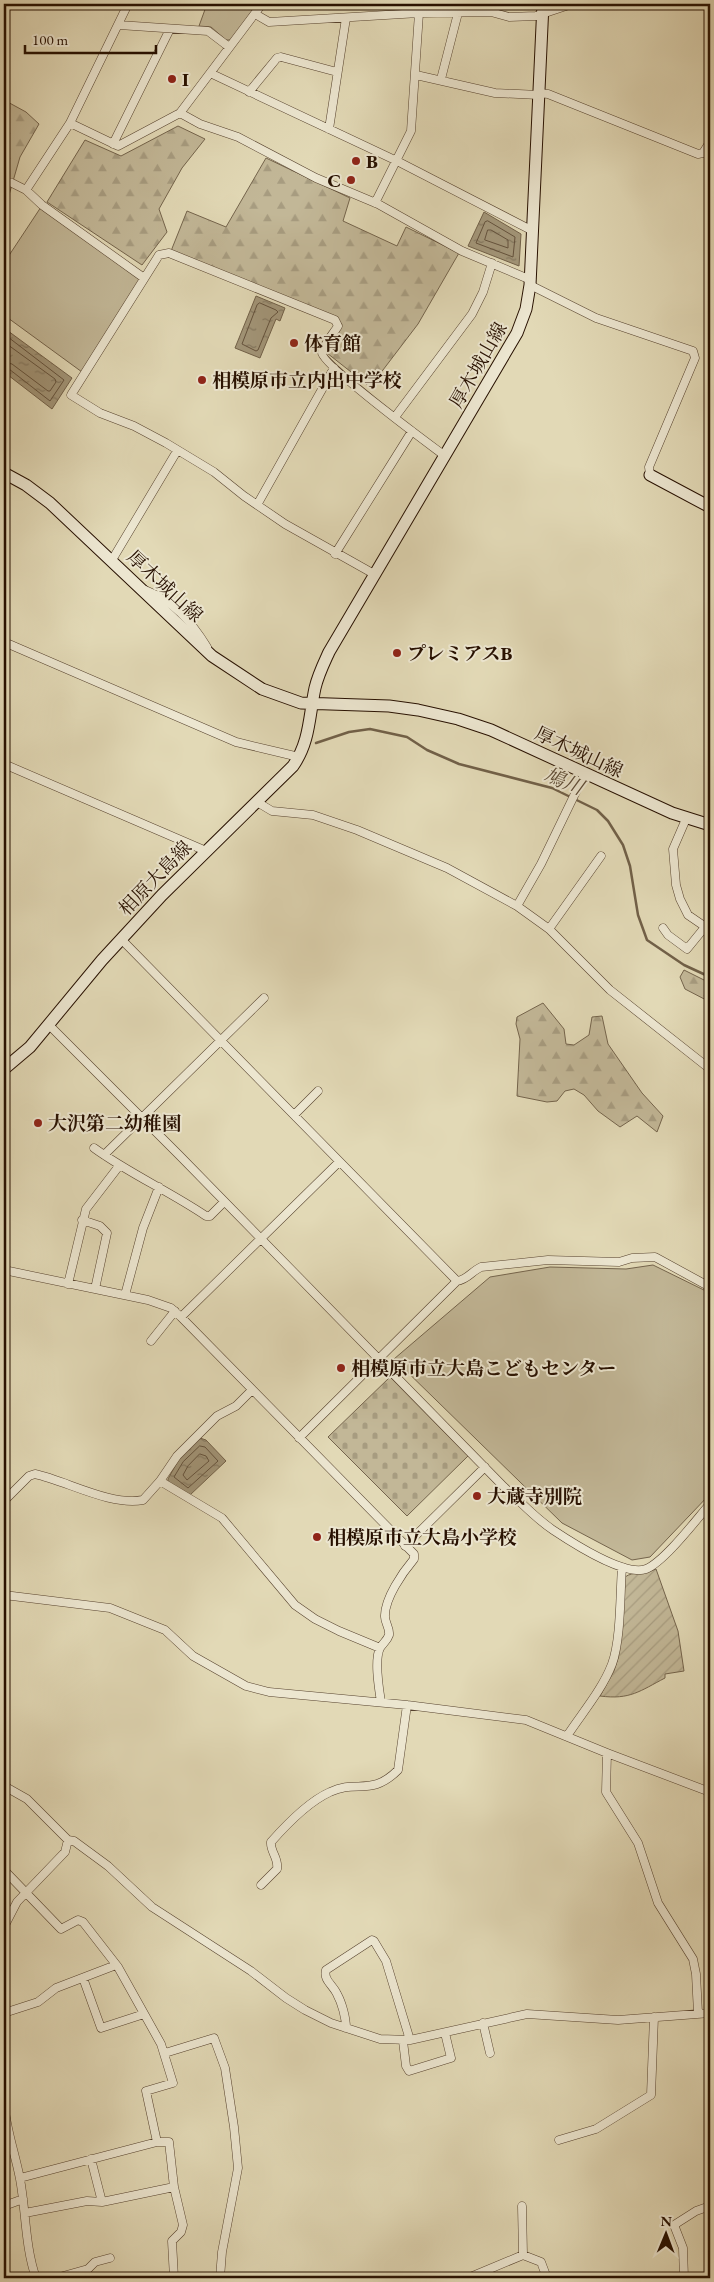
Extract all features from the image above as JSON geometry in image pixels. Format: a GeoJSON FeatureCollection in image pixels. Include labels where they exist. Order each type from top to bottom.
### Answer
{"type":"FeatureCollection","features":[{"type":"Feature","properties":{"kind":"main road","name":"厚木城山線"},"geometry":{"type":"LineString","coordinates":[[312,704],[323,664],[374,574],[518,333],[526,309],[530,283],[533,231],[542,9]]}},
{"type":"Feature","properties":{"kind":"main road","name":"厚木城山線"},"geometry":{"type":"LineString","coordinates":[[4,473],[38,493],[143,589],[212,656],[262,689],[297,703],[390,706],[444,715],[491,730],[686,819],[710,825]]}},
{"type":"Feature","properties":{"kind":"main road"},"geometry":{"type":"LineString","coordinates":[[650,475],[710,507]]}},
{"type":"Feature","properties":{"kind":"main road","name":"相原大島線"},"geometry":{"type":"LineString","coordinates":[[4,1069],[30,1047],[121,938],[206,851],[287,774],[299,757],[307,738],[312,704]]}},
{"type":"Feature","properties":{"kind":"street"},"geometry":{"type":"LineString","coordinates":[[26,190],[70,123],[128,4]]}},
{"type":"Feature","properties":{"kind":"street"},"geometry":{"type":"LineString","coordinates":[[70,123],[118,146],[180,113],[262,4]]}},
{"type":"Feature","properties":{"kind":"street"},"geometry":{"type":"LineString","coordinates":[[255,14],[269,22],[419,13],[491,12],[509,17],[572,4]]}},
{"type":"Feature","properties":{"kind":"street"},"geometry":{"type":"LineString","coordinates":[[375,203],[411,131],[419,13]]}},
{"type":"Feature","properties":{"kind":"street"},"geometry":{"type":"LineString","coordinates":[[441,79],[458,13]]}},
{"type":"Feature","properties":{"kind":"street"},"geometry":{"type":"LineString","coordinates":[[329,129],[346,18]]}},
{"type":"Feature","properties":{"kind":"street"},"geometry":{"type":"LineString","coordinates":[[119,25],[208,31],[229,47]]}},
{"type":"Feature","properties":{"kind":"street"},"geometry":{"type":"LineString","coordinates":[[113,144],[170,29]]}},
{"type":"Feature","properties":{"kind":"street"},"geometry":{"type":"LineString","coordinates":[[249,92],[277,58],[281,57],[337,72]]}},
{"type":"Feature","properties":{"kind":"street"},"geometry":{"type":"LineString","coordinates":[[210,73],[397,160],[533,231]]}},
{"type":"Feature","properties":{"kind":"street"},"geometry":{"type":"LineString","coordinates":[[416,75],[441,79],[495,93],[548,94],[698,154],[703,154],[710,142]]}},
{"type":"Feature","properties":{"kind":"street"},"geometry":{"type":"LineString","coordinates":[[180,113],[200,124],[238,137],[316,178],[375,203],[462,251],[492,263],[596,318],[690,349],[694,353],[694,358],[649,467],[650,475]]}},
{"type":"Feature","properties":{"kind":"street"},"geometry":{"type":"LineString","coordinates":[[12,182],[26,190],[42,205],[144,278]]}},
{"type":"Feature","properties":{"kind":"street"},"geometry":{"type":"LineString","coordinates":[[374,574],[284,524],[214,472],[134,426],[100,413],[71,395],[159,256],[169,253],[332,318],[337,322],[338,326],[322,352],[324,357],[334,368],[445,456]]}},
{"type":"Feature","properties":{"kind":"street"},"geometry":{"type":"LineString","coordinates":[[394,417],[472,314],[492,263]]}},
{"type":"Feature","properties":{"kind":"street"},"geometry":{"type":"LineString","coordinates":[[258,505],[334,368]]}},
{"type":"Feature","properties":{"kind":"street"},"geometry":{"type":"LineString","coordinates":[[335,554],[412,431]]}},
{"type":"Feature","properties":{"kind":"street"},"geometry":{"type":"LineString","coordinates":[[112,560],[177,451]]}},
{"type":"Feature","properties":{"kind":"street"},"geometry":{"type":"LineString","coordinates":[[4,642],[236,742],[299,757]]}},
{"type":"Feature","properties":{"kind":"street"},"geometry":{"type":"LineString","coordinates":[[4,764],[206,851]]}},
{"type":"Feature","properties":{"kind":"street"},"geometry":{"type":"LineString","coordinates":[[517,906],[541,864],[585,773]]}},
{"type":"Feature","properties":{"kind":"street"},"geometry":{"type":"LineString","coordinates":[[257,802],[272,811],[313,815],[357,830],[447,868],[517,906],[549,929],[610,990],[710,1069]]}},
{"type":"Feature","properties":{"kind":"street"},"geometry":{"type":"LineString","coordinates":[[663,928],[668,935],[687,949],[708,929],[688,915],[676,885],[673,848],[686,819]]}},
{"type":"Feature","properties":{"kind":"street"},"geometry":{"type":"LineString","coordinates":[[549,929],[601,856]]}},
{"type":"Feature","properties":{"kind":"street"},"geometry":{"type":"LineString","coordinates":[[121,938],[457,1281]]}},
{"type":"Feature","properties":{"kind":"street"},"geometry":{"type":"LineString","coordinates":[[104,1155],[264,998]]}},
{"type":"Feature","properties":{"kind":"street"},"geometry":{"type":"LineString","coordinates":[[49,1025],[378,1360],[485,1467],[552,1529],[586,1550],[622,1568],[638,1571],[656,1562],[710,1504]]}},
{"type":"Feature","properties":{"kind":"street"},"geometry":{"type":"LineString","coordinates":[[294,1115],[318,1091]]}},
{"type":"Feature","properties":{"kind":"street"},"geometry":{"type":"LineString","coordinates":[[94,1148],[119,1166],[159,1187],[206,1216],[210,1216],[224,1202]]}},
{"type":"Feature","properties":{"kind":"street"},"geometry":{"type":"LineString","coordinates":[[181,1317],[340,1162]]}},
{"type":"Feature","properties":{"kind":"street"},"geometry":{"type":"LineString","coordinates":[[68,1284],[82,1220],[90,1202],[119,1166]]}},
{"type":"Feature","properties":{"kind":"street"},"geometry":{"type":"LineString","coordinates":[[125,1295],[143,1228],[159,1187]]}},
{"type":"Feature","properties":{"kind":"street"},"geometry":{"type":"LineString","coordinates":[[82,1220],[100,1226],[105,1229],[107,1234],[95,1289]]}},
{"type":"Feature","properties":{"kind":"street"},"geometry":{"type":"LineString","coordinates":[[299,1438],[457,1281],[463,1280],[474,1270],[481,1267],[548,1260],[620,1262],[649,1256],[655,1257],[710,1287]]}},
{"type":"Feature","properties":{"kind":"street"},"geometry":{"type":"LineString","coordinates":[[4,1270],[148,1300],[175,1311],[414,1554],[414,1559],[404,1571],[388,1603],[384,1618],[390,1634],[380,1648],[378,1673],[381,1702]]}},
{"type":"Feature","properties":{"kind":"street"},"geometry":{"type":"LineString","coordinates":[[150,1341],[175,1311]]}},
{"type":"Feature","properties":{"kind":"street"},"geometry":{"type":"LineString","coordinates":[[4,1502],[30,1476],[35,1474],[73,1488],[125,1501],[143,1500],[160,1481],[177,1456],[217,1416],[236,1406],[252,1390]]}},
{"type":"Feature","properties":{"kind":"street"},"geometry":{"type":"LineString","coordinates":[[405,1546],[485,1467]]}},
{"type":"Feature","properties":{"kind":"street"},"geometry":{"type":"LineString","coordinates":[[160,1481],[222,1518],[295,1605],[331,1627],[380,1648]]}},
{"type":"Feature","properties":{"kind":"street"},"geometry":{"type":"LineString","coordinates":[[567,1736],[599,1689],[613,1663],[617,1638],[622,1568]]}},
{"type":"Feature","properties":{"kind":"street"},"geometry":{"type":"LineString","coordinates":[[4,1595],[110,1608],[165,1630],[193,1656],[246,1686],[269,1692],[407,1704],[526,1720],[607,1754],[710,1792]]}},
{"type":"Feature","properties":{"kind":"street"},"geometry":{"type":"LineString","coordinates":[[261,1885],[277,1869],[277,1860],[271,1842],[294,1818],[330,1792],[378,1786],[398,1770],[407,1704]]}},
{"type":"Feature","properties":{"kind":"street"},"geometry":{"type":"LineString","coordinates":[[607,1754],[606,1792],[638,1842],[658,1903],[693,1959],[696,1974],[698,2013]]}},
{"type":"Feature","properties":{"kind":"street"},"geometry":{"type":"LineString","coordinates":[[4,1786],[27,1799],[68,1840],[74,1841],[108,1866],[152,1907],[251,1971],[286,1998],[305,2010],[346,2028],[380,2039],[407,2040],[533,2014],[618,2020],[710,2013]]}},
{"type":"Feature","properties":{"kind":"street"},"geometry":{"type":"LineString","coordinates":[[4,1927],[17,1902],[65,1852],[68,1840]]}},
{"type":"Feature","properties":{"kind":"street"},"geometry":{"type":"LineString","coordinates":[[4,1870],[61,1929],[78,1920],[83,1922],[116,1965],[144,2014],[165,2053],[173,2083],[146,2091],[157,2142]]}},
{"type":"Feature","properties":{"kind":"street"},"geometry":{"type":"LineString","coordinates":[[346,2028],[338,1994],[325,1977],[326,1970],[372,1940],[386,1961],[407,2040],[406,2066],[409,2071],[450,2058],[445,2033]]}},
{"type":"Feature","properties":{"kind":"street"},"geometry":{"type":"LineString","coordinates":[[4,2013],[38,2002],[56,1988],[116,1965]]}},
{"type":"Feature","properties":{"kind":"street"},"geometry":{"type":"LineString","coordinates":[[83,1978],[102,2028],[144,2014]]}},
{"type":"Feature","properties":{"kind":"street"},"geometry":{"type":"LineString","coordinates":[[559,2140],[596,2129],[651,2096],[654,2017]]}},
{"type":"Feature","properties":{"kind":"street"},"geometry":{"type":"LineString","coordinates":[[483,2023],[490,2053]]}},
{"type":"Feature","properties":{"kind":"street"},"geometry":{"type":"LineString","coordinates":[[165,2053],[214,2038],[225,2068],[238,2168],[222,2252],[220,2278]]}},
{"type":"Feature","properties":{"kind":"street"},"geometry":{"type":"LineString","coordinates":[[4,2103],[5,2116],[20,2178],[36,2278]]}},
{"type":"Feature","properties":{"kind":"street"},"geometry":{"type":"LineString","coordinates":[[20,2178],[157,2142],[170,2142],[174,2187],[183,2225],[172,2241],[174,2278]]}},
{"type":"Feature","properties":{"kind":"street"},"geometry":{"type":"LineString","coordinates":[[92,2159],[102,2202]]}},
{"type":"Feature","properties":{"kind":"street"},"geometry":{"type":"LineString","coordinates":[[25,2213],[87,2201],[102,2202],[174,2187]]}},
{"type":"Feature","properties":{"kind":"street"},"geometry":{"type":"LineString","coordinates":[[4,2206],[23,2199]]}},
{"type":"Feature","properties":{"kind":"street"},"geometry":{"type":"LineString","coordinates":[[522,2206],[523,2255]]}},
{"type":"Feature","properties":{"kind":"street"},"geometry":{"type":"LineString","coordinates":[[684,2278],[683,2248],[674,2224],[696,2211],[710,2206]]}},
{"type":"Feature","properties":{"kind":"street"},"geometry":{"type":"LineString","coordinates":[[468,2278],[523,2255],[541,2262],[547,2278]]}},
{"type":"Feature","properties":{"kind":"street"},"geometry":{"type":"LineString","coordinates":[[56,2278],[88,2269],[95,2262],[110,2258]]}},
{"type":"Feature","properties":{"kind":"green space"},"geometry":{"type":"Polygon","coordinates":[[[207,4],[257,4],[231,40],[226,40],[211,27],[199,26],[207,4]]]}},
{"type":"Feature","properties":{"kind":"green space"},"geometry":{"type":"Polygon","coordinates":[[[4,100],[26,112],[39,124],[20,157],[9,195],[4,196],[4,100]]]}},
{"type":"Feature","properties":{"kind":"green space"},"geometry":{"type":"Polygon","coordinates":[[[178,126],[205,139],[182,168],[159,209],[167,232],[142,265],[47,202],[85,140],[121,156],[178,126]]]}},
{"type":"Feature","properties":{"kind":"green space"},"geometry":{"type":"Polygon","coordinates":[[[266,158],[350,198],[343,221],[397,246],[406,227],[459,253],[418,324],[370,387],[327,353],[342,324],[336,319],[171,251],[187,211],[226,227],[266,158]]]}},
{"type":"Feature","properties":{"kind":"green space"},"geometry":{"type":"Polygon","coordinates":[[[41,207],[141,280],[82,372],[8,318],[9,312],[4,308],[4,263],[41,207]]]}},
{"type":"Feature","properties":{"kind":"green space"},"geometry":{"type":"Polygon","coordinates":[[[684,970],[710,983],[710,1002],[685,989],[680,977],[684,970]]]}},
{"type":"Feature","properties":{"kind":"green space"},"geometry":{"type":"Polygon","coordinates":[[[543,1003],[564,1029],[566,1044],[574,1045],[589,1035],[592,1017],[602,1016],[608,1044],[642,1093],[663,1116],[657,1132],[637,1116],[620,1127],[598,1111],[584,1095],[574,1089],[565,1091],[557,1101],[547,1102],[517,1096],[520,1039],[516,1024],[517,1017],[543,1003]]]}},
{"type":"Feature","properties":{"kind":"green space"},"geometry":{"type":"Polygon","coordinates":[[[653,1265],[710,1293],[710,1494],[650,1557],[632,1560],[562,1523],[394,1359],[490,1277],[550,1267],[626,1269],[653,1265]]]}},
{"type":"Feature","properties":{"kind":"green space"},"geometry":{"type":"Polygon","coordinates":[[[390,1377],[468,1456],[407,1516],[328,1437],[390,1377]]]}},
{"type":"Feature","properties":{"kind":"green space"},"geometry":{"type":"Polygon","coordinates":[[[656,1569],[678,1631],[684,1671],[665,1674],[665,1678],[634,1693],[619,1697],[600,1696],[614,1671],[618,1658],[625,1577],[656,1569]]]}},
{"type":"Feature","properties":{"kind":"water"},"geometry":{"type":"Polygon","coordinates":[[[484,212],[521,234],[519,266],[468,246],[484,212]]]}},
{"type":"Feature","properties":{"kind":"water"},"geometry":{"type":"Polygon","coordinates":[[[256,296],[285,308],[280,321],[276,319],[260,358],[235,348],[256,296]]]}},
{"type":"Feature","properties":{"kind":"water"},"geometry":{"type":"Polygon","coordinates":[[[4,328],[72,378],[52,409],[4,372],[4,328]]]}},
{"type":"Feature","properties":{"kind":"water"},"geometry":{"type":"Polygon","coordinates":[[[200,1438],[206,1440],[226,1461],[190,1495],[168,1482],[168,1479],[179,1459],[200,1438]]]}},
{"type":"Feature","properties":{"kind":"waterway","name":"鳩川"},"geometry":{"type":"LineString","coordinates":[[316,743],[349,732],[370,729],[407,737],[427,750],[459,764],[552,788],[597,810],[608,821],[623,845],[630,866],[638,915],[647,940],[684,965],[710,977]]}},
{"type":"Feature","properties":{"kind":"place","name":"Ⅰ"},"geometry":{"type":"Point","coordinates":[172,79]}},
{"type":"Feature","properties":{"kind":"place","name":"B"},"geometry":{"type":"Point","coordinates":[356,161]}},
{"type":"Feature","properties":{"kind":"place","name":"C"},"geometry":{"type":"Point","coordinates":[351,180]}},
{"type":"Feature","properties":{"kind":"place","name":"体育館"},"geometry":{"type":"Point","coordinates":[294,343]}},
{"type":"Feature","properties":{"kind":"place","name":"相模原市立内出中学校"},"geometry":{"type":"Point","coordinates":[202,380]}},
{"type":"Feature","properties":{"kind":"place","name":"プレミアスB"},"geometry":{"type":"Point","coordinates":[397,653]}},
{"type":"Feature","properties":{"kind":"place","name":"大沢第二幼稚園"},"geometry":{"type":"Point","coordinates":[38,1123]}},
{"type":"Feature","properties":{"kind":"place","name":"相模原市立大島こどもセンター"},"geometry":{"type":"Point","coordinates":[341,1368]}},
{"type":"Feature","properties":{"kind":"place","name":"大蔵寺別院"},"geometry":{"type":"Point","coordinates":[477,1496]}},
{"type":"Feature","properties":{"kind":"place","name":"相模原市立大島小学校"},"geometry":{"type":"Point","coordinates":[317,1537]}}]}
